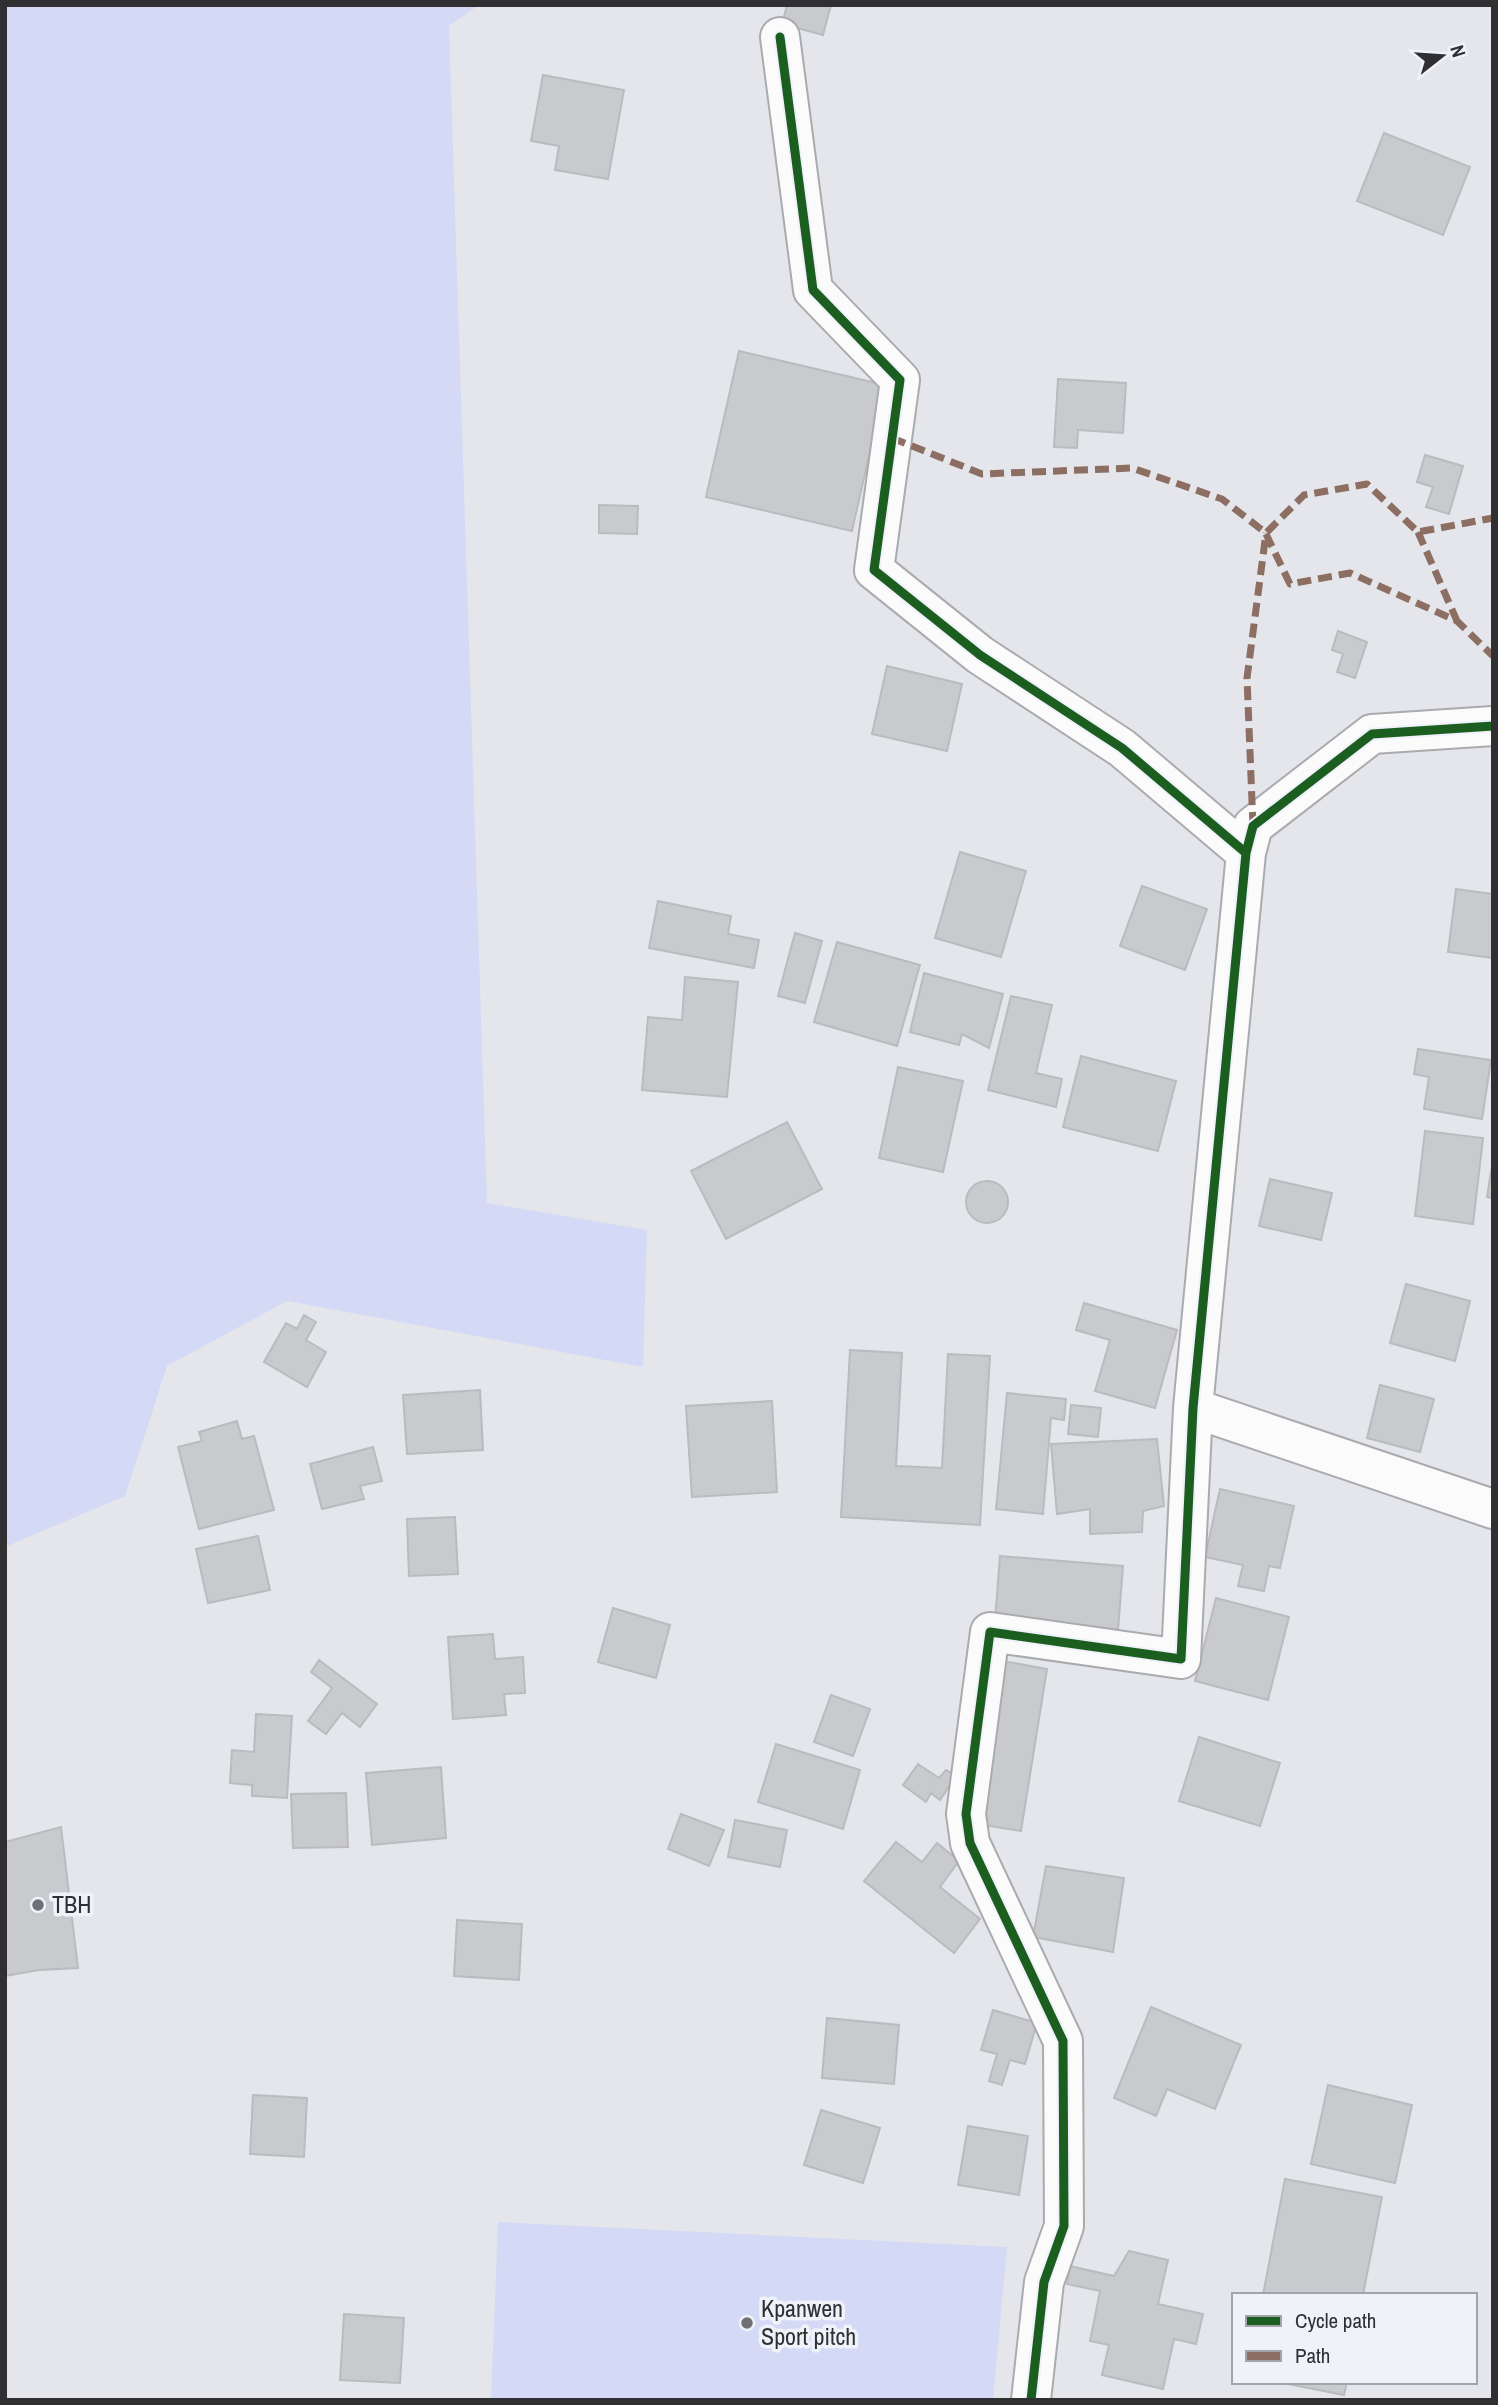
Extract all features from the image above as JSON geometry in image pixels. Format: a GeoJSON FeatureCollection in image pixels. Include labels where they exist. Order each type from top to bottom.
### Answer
{"type":"FeatureCollection","features":[{"type":"Feature","properties":{"kind":"street"},"geometry":{"type":"LineString","coordinates":[[779,37],[813,290],[900,380],[874,570],[980,655],[1122,748],[1246,853]]}},
{"type":"Feature","properties":{"kind":"street"},"geometry":{"type":"LineString","coordinates":[[1031,2400],[1044,2282],[1064,2226],[1063,2041],[970,1843],[966,1814],[990,1632],[1181,1659],[1193,1408],[1246,853],[1253,826],[1372,734],[1493,726]]}},
{"type":"Feature","properties":{"kind":"street"},"geometry":{"type":"LineString","coordinates":[[1193,1408],[1493,1509]]}},
{"type":"Feature","properties":{"kind":"shaded area"},"geometry":{"type":"Polygon","coordinates":[[[5,5],[479,5],[449,26],[487,1203],[647,1230],[643,1367],[287,1301],[167,1366],[125,1496],[5,1547],[5,5]]]}},
{"type":"Feature","properties":{"kind":"shaded area","name":"Kpanwen Sport pitch"},"geometry":{"type":"Polygon","coordinates":[[[498,2222],[1007,2247],[993,2400],[491,2400],[498,2222]]]}},
{"type":"Feature","properties":{"kind":"building"},"geometry":{"type":"Polygon","coordinates":[[[787,5],[831,5],[823,35],[782,24],[787,5]]]}},
{"type":"Feature","properties":{"kind":"building"},"geometry":{"type":"Polygon","coordinates":[[[543,75],[624,90],[608,179],[555,170],[559,146],[531,141],[543,75]]]}},
{"type":"Feature","properties":{"kind":"building"},"geometry":{"type":"Polygon","coordinates":[[[1384,133],[1470,167],[1443,235],[1357,201],[1384,133]]]}},
{"type":"Feature","properties":{"kind":"building"},"geometry":{"type":"Polygon","coordinates":[[[739,351],[885,385],[852,531],[706,497],[739,351]]]}},
{"type":"Feature","properties":{"kind":"building"},"geometry":{"type":"Polygon","coordinates":[[[1058,379],[1126,383],[1123,433],[1078,430],[1077,448],[1054,447],[1058,379]]]}},
{"type":"Feature","properties":{"kind":"building"},"geometry":{"type":"Polygon","coordinates":[[[1425,455],[1463,466],[1449,514],[1426,507],[1433,487],[1417,482],[1425,455]]]}},
{"type":"Feature","properties":{"kind":"building"},"geometry":{"type":"Polygon","coordinates":[[[599,505],[638,506],[637,534],[599,533],[599,505]]]}},
{"type":"Feature","properties":{"kind":"building"},"geometry":{"type":"Polygon","coordinates":[[[1338,631],[1367,642],[1355,678],[1337,672],[1343,654],[1332,650],[1338,631]]]}},
{"type":"Feature","properties":{"kind":"building"},"geometry":{"type":"Polygon","coordinates":[[[887,666],[962,684],[947,751],[872,734],[887,666]]]}},
{"type":"Feature","properties":{"kind":"building"},"geometry":{"type":"Polygon","coordinates":[[[960,852],[1026,871],[1001,957],[935,938],[960,852]]]}},
{"type":"Feature","properties":{"kind":"building"},"geometry":{"type":"Polygon","coordinates":[[[1142,886],[1207,909],[1185,970],[1120,946],[1142,886]]]}},
{"type":"Feature","properties":{"kind":"building"},"geometry":{"type":"Polygon","coordinates":[[[1456,889],[1493,894],[1493,958],[1448,952],[1456,889]]]}},
{"type":"Feature","properties":{"kind":"building"},"geometry":{"type":"Polygon","coordinates":[[[658,901],[731,916],[728,934],[759,940],[754,968],[649,948],[658,901]]]}},
{"type":"Feature","properties":{"kind":"building"},"geometry":{"type":"Polygon","coordinates":[[[795,933],[822,941],[805,1003],[778,996],[795,933]]]}},
{"type":"Feature","properties":{"kind":"building"},"geometry":{"type":"Polygon","coordinates":[[[837,942],[920,965],[897,1046],[814,1022],[837,942]]]}},
{"type":"Feature","properties":{"kind":"building"},"geometry":{"type":"Polygon","coordinates":[[[924,973],[1003,994],[989,1048],[962,1034],[959,1045],[910,1032],[924,973]]]}},
{"type":"Feature","properties":{"kind":"building"},"geometry":{"type":"Polygon","coordinates":[[[685,977],[738,982],[727,1097],[642,1090],[648,1017],[682,1020],[685,977]]]}},
{"type":"Feature","properties":{"kind":"building"},"geometry":{"type":"Polygon","coordinates":[[[1011,996],[1052,1005],[1036,1073],[1062,1079],[1056,1107],[988,1090],[1011,996]]]}},
{"type":"Feature","properties":{"kind":"building"},"geometry":{"type":"Polygon","coordinates":[[[1418,1049],[1491,1060],[1482,1119],[1424,1109],[1429,1077],[1414,1074],[1418,1049]]]}},
{"type":"Feature","properties":{"kind":"building"},"geometry":{"type":"Polygon","coordinates":[[[1081,1056],[1176,1081],[1158,1151],[1063,1127],[1081,1056]]]}},
{"type":"Feature","properties":{"kind":"building"},"geometry":{"type":"Polygon","coordinates":[[[898,1067],[963,1081],[943,1172],[879,1158],[898,1067]]]}},
{"type":"Feature","properties":{"kind":"building"},"geometry":{"type":"Polygon","coordinates":[[[787,1122],[822,1189],[726,1239],[691,1171],[787,1122]]]}},
{"type":"Feature","properties":{"kind":"building"},"geometry":{"type":"Polygon","coordinates":[[[1425,1131],[1483,1138],[1473,1224],[1415,1216],[1425,1131]]]}},
{"type":"Feature","properties":{"kind":"building"},"geometry":{"type":"Polygon","coordinates":[[[1493,1159],[1493,1198],[1487,1197],[1493,1159]]]}},
{"type":"Feature","properties":{"kind":"building"},"geometry":{"type":"Polygon","coordinates":[[[1270,1179],[1332,1193],[1321,1240],[1259,1226],[1270,1179]]]}},
{"type":"Feature","properties":{"kind":"building"},"geometry":{"type":"Polygon","coordinates":[[[987,1181],[1002,1187],[1008,1202],[1002,1217],[987,1223],[972,1217],[966,1202],[972,1187],[987,1181]]]}},
{"type":"Feature","properties":{"kind":"building"},"geometry":{"type":"Polygon","coordinates":[[[1406,1284],[1470,1301],[1455,1361],[1390,1343],[1406,1284]]]}},
{"type":"Feature","properties":{"kind":"building"},"geometry":{"type":"Polygon","coordinates":[[[1084,1303],[1177,1330],[1155,1408],[1095,1391],[1110,1340],[1076,1330],[1084,1303]]]}},
{"type":"Feature","properties":{"kind":"building"},"geometry":{"type":"Polygon","coordinates":[[[304,1315],[316,1322],[306,1340],[326,1352],[307,1387],[264,1362],[286,1323],[297,1329],[304,1315]]]}},
{"type":"Feature","properties":{"kind":"building"},"geometry":{"type":"Polygon","coordinates":[[[850,1350],[902,1353],[896,1466],[942,1468],[948,1354],[990,1356],[980,1525],[841,1517],[850,1350]]]}},
{"type":"Feature","properties":{"kind":"building"},"geometry":{"type":"Polygon","coordinates":[[[1380,1385],[1434,1399],[1420,1452],[1367,1438],[1380,1385]]]}},
{"type":"Feature","properties":{"kind":"building"},"geometry":{"type":"Polygon","coordinates":[[[480,1390],[483,1450],[407,1454],[403,1395],[480,1390]]]}},
{"type":"Feature","properties":{"kind":"building"},"geometry":{"type":"Polygon","coordinates":[[[1007,1393],[1066,1399],[1064,1420],[1051,1418],[1043,1514],[996,1509],[1007,1393]]]}},
{"type":"Feature","properties":{"kind":"building"},"geometry":{"type":"Polygon","coordinates":[[[772,1401],[777,1492],[692,1497],[686,1406],[772,1401]]]}},
{"type":"Feature","properties":{"kind":"building"},"geometry":{"type":"Polygon","coordinates":[[[1071,1405],[1101,1408],[1098,1437],[1068,1434],[1071,1405]]]}},
{"type":"Feature","properties":{"kind":"building"},"geometry":{"type":"Polygon","coordinates":[[[237,1421],[242,1439],[254,1436],[274,1510],[199,1529],[178,1447],[202,1441],[199,1432],[237,1421]]]}},
{"type":"Feature","properties":{"kind":"building"},"geometry":{"type":"Polygon","coordinates":[[[1157,1439],[1164,1506],[1143,1511],[1142,1532],[1090,1534],[1090,1509],[1057,1514],[1051,1444],[1157,1439]]]}},
{"type":"Feature","properties":{"kind":"building"},"geometry":{"type":"Polygon","coordinates":[[[373,1447],[382,1481],[360,1486],[364,1499],[322,1509],[310,1464],[373,1447]]]}},
{"type":"Feature","properties":{"kind":"building"},"geometry":{"type":"Polygon","coordinates":[[[1220,1489],[1294,1506],[1280,1568],[1269,1566],[1264,1591],[1238,1586],[1243,1565],[1205,1557],[1220,1489]]]}},
{"type":"Feature","properties":{"kind":"building"},"geometry":{"type":"Polygon","coordinates":[[[455,1517],[458,1574],[409,1576],[407,1519],[455,1517]]]}},
{"type":"Feature","properties":{"kind":"building"},"geometry":{"type":"Polygon","coordinates":[[[258,1536],[270,1590],[208,1603],[196,1549],[258,1536]]]}},
{"type":"Feature","properties":{"kind":"building"},"geometry":{"type":"Polygon","coordinates":[[[1000,1556],[1123,1566],[1118,1630],[995,1620],[1000,1556]]]}},
{"type":"Feature","properties":{"kind":"building"},"geometry":{"type":"Polygon","coordinates":[[[1216,1598],[1289,1617],[1268,1700],[1195,1681],[1216,1598]]]}},
{"type":"Feature","properties":{"kind":"building"},"geometry":{"type":"Polygon","coordinates":[[[613,1608],[670,1625],[656,1678],[598,1662],[613,1608]]]}},
{"type":"Feature","properties":{"kind":"building"},"geometry":{"type":"Polygon","coordinates":[[[493,1634],[495,1659],[523,1657],[525,1693],[504,1694],[506,1715],[453,1719],[448,1637],[493,1634]]]}},
{"type":"Feature","properties":{"kind":"building"},"geometry":{"type":"Polygon","coordinates":[[[319,1660],[377,1704],[360,1727],[342,1713],[326,1734],[308,1721],[332,1688],[311,1672],[319,1660]]]}},
{"type":"Feature","properties":{"kind":"building"},"geometry":{"type":"Polygon","coordinates":[[[1003,1661],[1047,1669],[1021,1831],[977,1824],[1003,1661]]]}},
{"type":"Feature","properties":{"kind":"building"},"geometry":{"type":"Polygon","coordinates":[[[831,1695],[870,1709],[853,1756],[814,1742],[831,1695]]]}},
{"type":"Feature","properties":{"kind":"building"},"geometry":{"type":"Polygon","coordinates":[[[256,1714],[292,1716],[287,1798],[252,1796],[252,1785],[230,1783],[232,1750],[254,1752],[256,1714]]]}},
{"type":"Feature","properties":{"kind":"building"},"geometry":{"type":"Polygon","coordinates":[[[1199,1737],[1280,1763],[1260,1826],[1179,1801],[1199,1737]]]}},
{"type":"Feature","properties":{"kind":"building"},"geometry":{"type":"Polygon","coordinates":[[[776,1744],[860,1770],[843,1829],[758,1802],[776,1744]]]}},
{"type":"Feature","properties":{"kind":"building"},"geometry":{"type":"Polygon","coordinates":[[[918,1764],[939,1778],[946,1770],[956,1776],[940,1800],[931,1793],[926,1802],[903,1785],[918,1764]]]}},
{"type":"Feature","properties":{"kind":"building"},"geometry":{"type":"Polygon","coordinates":[[[441,1767],[446,1838],[372,1845],[366,1773],[441,1767]]]}},
{"type":"Feature","properties":{"kind":"building"},"geometry":{"type":"Polygon","coordinates":[[[346,1793],[348,1847],[293,1848],[291,1794],[346,1793]]]}},
{"type":"Feature","properties":{"kind":"building"},"geometry":{"type":"Polygon","coordinates":[[[681,1814],[724,1830],[709,1866],[668,1849],[681,1814]]]}},
{"type":"Feature","properties":{"kind":"building"},"geometry":{"type":"Polygon","coordinates":[[[735,1820],[787,1830],[780,1867],[728,1857],[735,1820]]]}},
{"type":"Feature","properties":{"kind":"building","name":"TBH"},"geometry":{"type":"Polygon","coordinates":[[[61,1827],[78,1968],[39,1970],[5,1976],[5,1842],[61,1827]]]}},
{"type":"Feature","properties":{"kind":"building"},"geometry":{"type":"Polygon","coordinates":[[[896,1842],[922,1862],[937,1843],[959,1861],[940,1887],[980,1919],[954,1953],[864,1881],[896,1842]]]}},
{"type":"Feature","properties":{"kind":"building"},"geometry":{"type":"Polygon","coordinates":[[[1046,1866],[1124,1878],[1113,1952],[1033,1937],[1046,1866]]]}},
{"type":"Feature","properties":{"kind":"building"},"geometry":{"type":"Polygon","coordinates":[[[457,1920],[522,1924],[519,1980],[454,1976],[457,1920]]]}},
{"type":"Feature","properties":{"kind":"building"},"geometry":{"type":"Polygon","coordinates":[[[1151,2007],[1241,2045],[1215,2109],[1167,2089],[1156,2116],[1114,2098],[1151,2007]]]}},
{"type":"Feature","properties":{"kind":"building"},"geometry":{"type":"Polygon","coordinates":[[[993,2010],[1037,2023],[1025,2064],[1010,2060],[1002,2085],[989,2081],[997,2054],[981,2050],[993,2010]]]}},
{"type":"Feature","properties":{"kind":"building"},"geometry":{"type":"Polygon","coordinates":[[[827,2018],[899,2025],[894,2084],[822,2078],[827,2018]]]}},
{"type":"Feature","properties":{"kind":"building"},"geometry":{"type":"Polygon","coordinates":[[[1328,2085],[1412,2105],[1395,2183],[1311,2164],[1328,2085]]]}},
{"type":"Feature","properties":{"kind":"building"},"geometry":{"type":"Polygon","coordinates":[[[253,2095],[307,2098],[304,2157],[250,2154],[253,2095]]]}},
{"type":"Feature","properties":{"kind":"building"},"geometry":{"type":"Polygon","coordinates":[[[821,2110],[880,2128],[863,2183],[804,2165],[821,2110]]]}},
{"type":"Feature","properties":{"kind":"building"},"geometry":{"type":"Polygon","coordinates":[[[968,2126],[1028,2136],[1019,2195],[958,2185],[968,2126]]]}},
{"type":"Feature","properties":{"kind":"building"},"geometry":{"type":"Polygon","coordinates":[[[1285,2179],[1382,2197],[1363,2293],[1263,2293],[1285,2179]]]}},
{"type":"Feature","properties":{"kind":"building"},"geometry":{"type":"Polygon","coordinates":[[[1129,2251],[1168,2260],[1158,2304],[1203,2314],[1196,2344],[1174,2339],[1163,2389],[1102,2375],[1109,2345],[1090,2341],[1100,2291],[1067,2284],[1070,2266],[1114,2276],[1129,2251]]]}},
{"type":"Feature","properties":{"kind":"building"},"geometry":{"type":"Polygon","coordinates":[[[344,2314],[404,2318],[400,2383],[340,2380],[344,2314]]]}},
{"type":"Feature","properties":{"kind":"building"},"geometry":{"type":"Polygon","coordinates":[[[1288,2384],[1347,2384],[1344,2395],[1288,2384]]]}},
{"type":"Feature","properties":{"kind":"marked path"},"geometry":{"type":"LineString","coordinates":[[892,438],[982,474],[1132,468],[1222,499],[1266,533],[1304,495],[1367,484],[1418,532],[1493,518]]}},
{"type":"Feature","properties":{"kind":"marked path"},"geometry":{"type":"LineString","coordinates":[[1418,532],[1457,621]]}},
{"type":"Feature","properties":{"kind":"marked path"},"geometry":{"type":"LineString","coordinates":[[1253,826],[1247,678],[1266,533]]}},
{"type":"Feature","properties":{"kind":"marked path"},"geometry":{"type":"LineString","coordinates":[[1266,534],[1290,584],[1350,573],[1457,621],[1493,656]]}},
{"type":"Feature","properties":{"kind":"cycle path"},"geometry":{"type":"LineString","coordinates":[[780,37],[813,290],[900,380],[874,570],[980,655],[1122,748],[1246,853]]}},
{"type":"Feature","properties":{"kind":"cycle path"},"geometry":{"type":"LineString","coordinates":[[1031,2400],[1044,2282],[1064,2226],[1063,2041],[970,1843],[966,1814],[990,1632],[1181,1659],[1193,1408],[1246,853],[1253,826],[1372,734],[1493,726]]}},
{"type":"Feature","properties":{"kind":"place","name":"TBH"},"geometry":{"type":"Point","coordinates":[38,1905]}},
{"type":"Feature","properties":{"kind":"place","name":"Kpanwen Sport pitch"},"geometry":{"type":"Point","coordinates":[747,2323]}}]}
